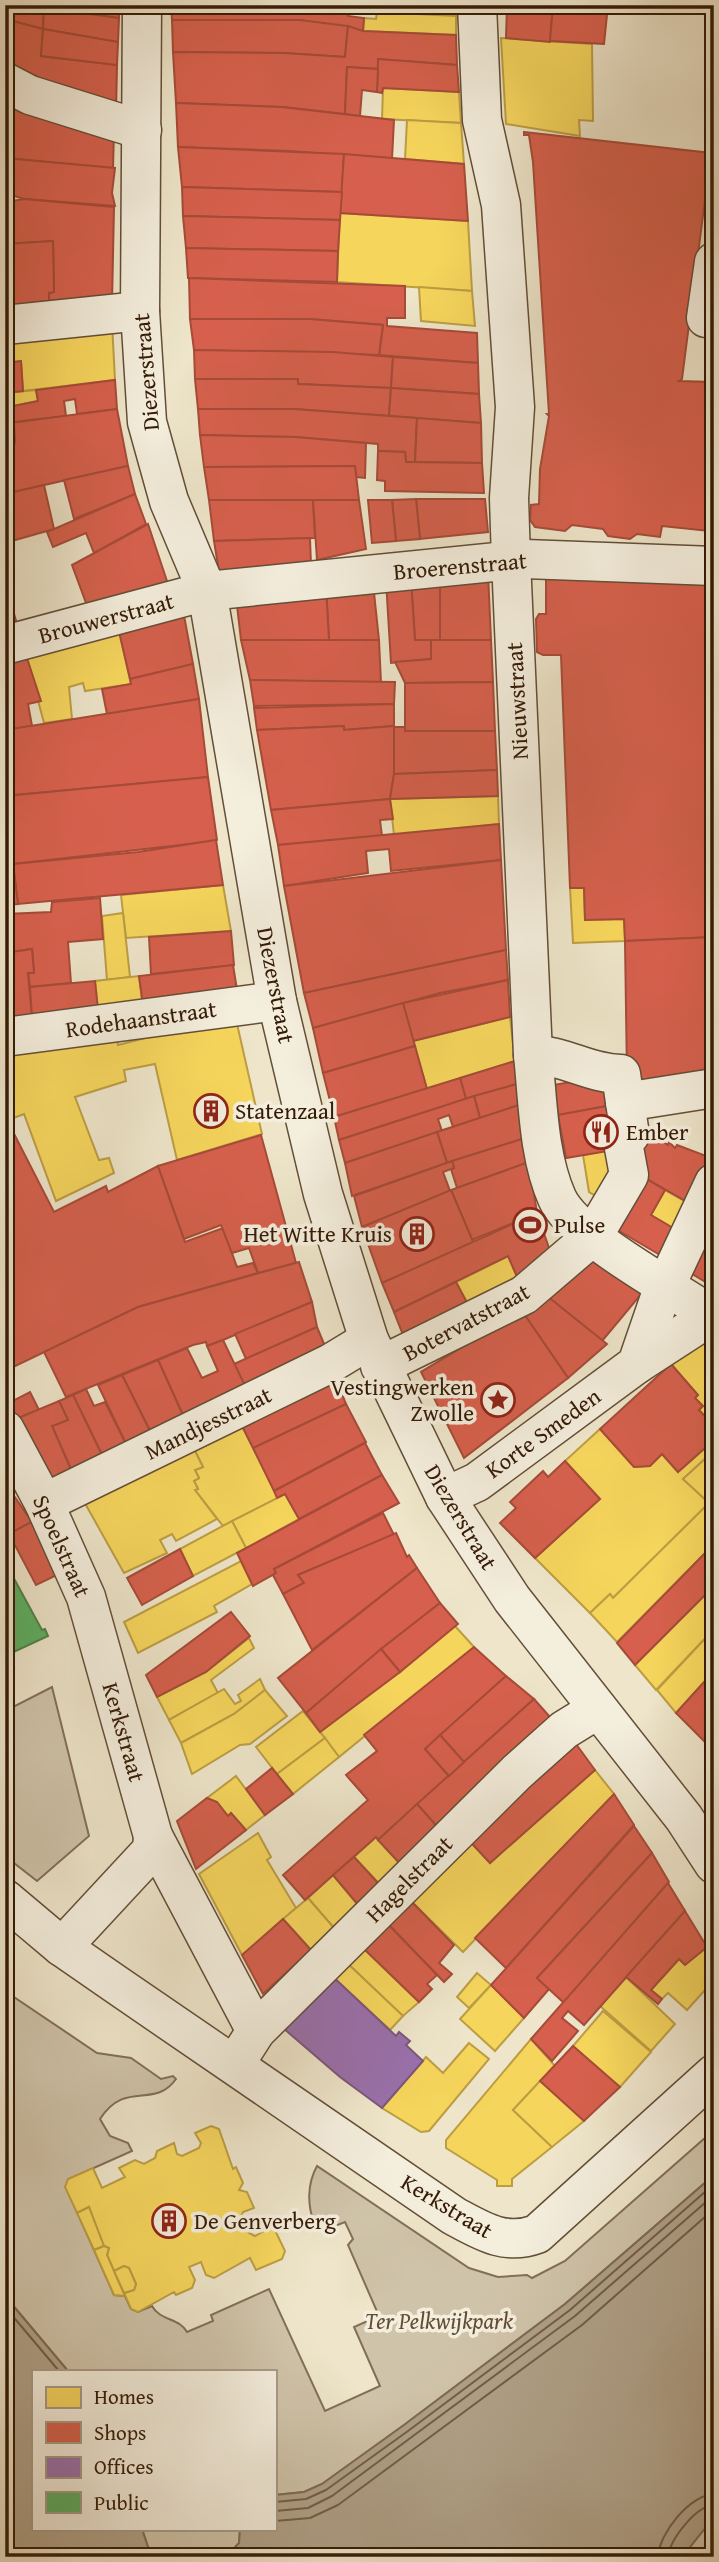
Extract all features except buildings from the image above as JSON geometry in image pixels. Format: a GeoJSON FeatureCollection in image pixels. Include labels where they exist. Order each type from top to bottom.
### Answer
{"type":"FeatureCollection","features":[{"type":"Feature","properties":{"kind":"street","name":"Diezerstraat"},"geometry":{"type":"LineString","coordinates":[[142,5],[140,311],[147,422],[169,501],[207,591],[277,1001],[323,1194],[375,1353],[445,1497],[512,1600],[684,1818],[714,1864]]}},
{"type":"Feature","properties":{"kind":"street","name":"Nieuwstraat"},"geometry":{"type":"LineString","coordinates":[[477,5],[482,120],[501,205],[515,407],[509,498],[511,560],[533,1055],[542,1134],[557,1200],[593,1236],[713,1315]]}},
{"type":"Feature","properties":{"kind":"street"},"geometry":{"type":"LineString","coordinates":[[5,82],[30,95],[142,130]]}},
{"type":"Feature","properties":{"kind":"street"},"geometry":{"type":"LineString","coordinates":[[714,262],[706,318],[714,319]]}},
{"type":"Feature","properties":{"kind":"street"},"geometry":{"type":"LineString","coordinates":[[5,325],[140,311]]}},
{"type":"Feature","properties":{"kind":"street","name":"Broerenstraat"},"geometry":{"type":"LineString","coordinates":[[207,591],[511,560],[714,566]]}},
{"type":"Feature","properties":{"kind":"street","name":"Brouwerstraat"},"geometry":{"type":"LineString","coordinates":[[5,645],[207,591]]}},
{"type":"Feature","properties":{"kind":"street","name":"Rodehaanstraat"},"geometry":{"type":"LineString","coordinates":[[5,1037],[277,1001]]}},
{"type":"Feature","properties":{"kind":"street","name":"Botervatstraat"},"geometry":{"type":"LineString","coordinates":[[375,1353],[524,1295],[593,1236],[629,1175],[622,1137],[630,1135],[621,1074],[607,1074],[554,1055],[533,1055]]}},
{"type":"Feature","properties":{"kind":"street"},"geometry":{"type":"LineString","coordinates":[[625,1102],[714,1088]]}},
{"type":"Feature","properties":{"kind":"street"},"geometry":{"type":"LineString","coordinates":[[637,1364],[667,1285],[714,1183]]}},
{"type":"Feature","properties":{"kind":"street","name":"Korte Smeden"},"geometry":{"type":"LineString","coordinates":[[445,1497],[477,1482],[637,1364],[713,1315]]}},
{"type":"Feature","properties":{"kind":"street","name":"Mandjesstraat"},"geometry":{"type":"LineString","coordinates":[[44,1503],[331,1363],[375,1353]]}},
{"type":"Feature","properties":{"kind":"street","name":"Spoelstraat"},"geometry":{"type":"LineString","coordinates":[[5,1430],[44,1503],[86,1597],[94,1627]]}},
{"type":"Feature","properties":{"kind":"street","name":"Kerkstraat"},"geometry":{"type":"LineString","coordinates":[[94,1627],[161,1852],[256,2031]]}},
{"type":"Feature","properties":{"kind":"street","name":"Hagelstraat"},"geometry":{"type":"LineString","coordinates":[[235,2064],[256,2031],[517,1772],[564,1730],[598,1709]]}},
{"type":"Feature","properties":{"kind":"street"},"geometry":{"type":"LineString","coordinates":[[62,1947],[152,1850],[161,1852]]}},
{"type":"Feature","properties":{"kind":"street"},"geometry":{"type":"LineString","coordinates":[[5,1899],[62,1947],[235,2064]]}},
{"type":"Feature","properties":{"kind":"street","name":"Kerkstraat"},"geometry":{"type":"LineString","coordinates":[[235,2064],[454,2216],[486,2234],[513,2239],[537,2234],[714,2074]]}},
{"type":"Feature","properties":{"kind":"green space"},"geometry":{"type":"Polygon","coordinates":[[[52,1687],[89,1836],[37,1881],[5,1856],[5,1711],[52,1687]]]}},
{"type":"Feature","properties":{"kind":"green space","name":"Ter Pelkwijkpark"},"geometry":{"type":"Polygon","coordinates":[[[5,1991],[97,2053],[131,2058],[161,2079],[173,2076],[176,2079],[158,2093],[130,2097],[110,2107],[100,2119],[110,2136],[128,2143],[132,2151],[69,2179],[66,2187],[114,2295],[125,2296],[131,2309],[138,2312],[152,2306],[160,2314],[180,2324],[187,2332],[213,2321],[211,2315],[269,2289],[325,2411],[380,2386],[354,2327],[379,2316],[348,2245],[353,2239],[345,2222],[335,2226],[331,2217],[315,2225],[309,2195],[317,2166],[469,2268],[498,2277],[527,2275],[532,2278],[565,2261],[714,2130],[714,2175],[565,2304],[404,2425],[322,2484],[304,2492],[276,2495],[276,2370],[67,2370],[5,2296],[5,1991]]]}},
{"type":"Feature","properties":{"kind":"green space"},"geometry":{"type":"Polygon","coordinates":[[[714,2517],[712,2557],[682,2557],[714,2517]]]}},
{"type":"Feature","properties":{"kind":"green space"},"geometry":{"type":"Polygon","coordinates":[[[142,2530],[240,2530],[239,2543],[226,2557],[157,2557],[148,2547],[142,2530]]]}},
{"type":"Feature","properties":{"kind":"water"},"geometry":{"type":"Polygon","coordinates":[[[714,2175],[714,2517],[682,2557],[226,2557],[239,2543],[240,2530],[276,2530],[276,2495],[304,2492],[322,2484],[565,2304],[714,2175]]]}},
{"type":"Feature","properties":{"kind":"water"},"geometry":{"type":"Polygon","coordinates":[[[5,2296],[67,2370],[32,2370],[32,2530],[142,2530],[148,2547],[157,2557],[5,2557],[5,2296]]]}},
{"type":"Feature","properties":{"kind":"place","name":"Statenzaal"},"geometry":{"type":"Point","coordinates":[211,1111]}},
{"type":"Feature","properties":{"kind":"place","name":"Ember"},"geometry":{"type":"Point","coordinates":[601,1132]}},
{"type":"Feature","properties":{"kind":"place","name":"Pulse"},"geometry":{"type":"Point","coordinates":[530,1225]}},
{"type":"Feature","properties":{"kind":"place","name":"Het Witte Kruis"},"geometry":{"type":"Point","coordinates":[417,1234]}},
{"type":"Feature","properties":{"kind":"place","name":"Vestingwerken Zwolle"},"geometry":{"type":"Point","coordinates":[498,1400]}},
{"type":"Feature","properties":{"kind":"place","name":"De Genverberg"},"geometry":{"type":"Point","coordinates":[169,2221]}}]}
